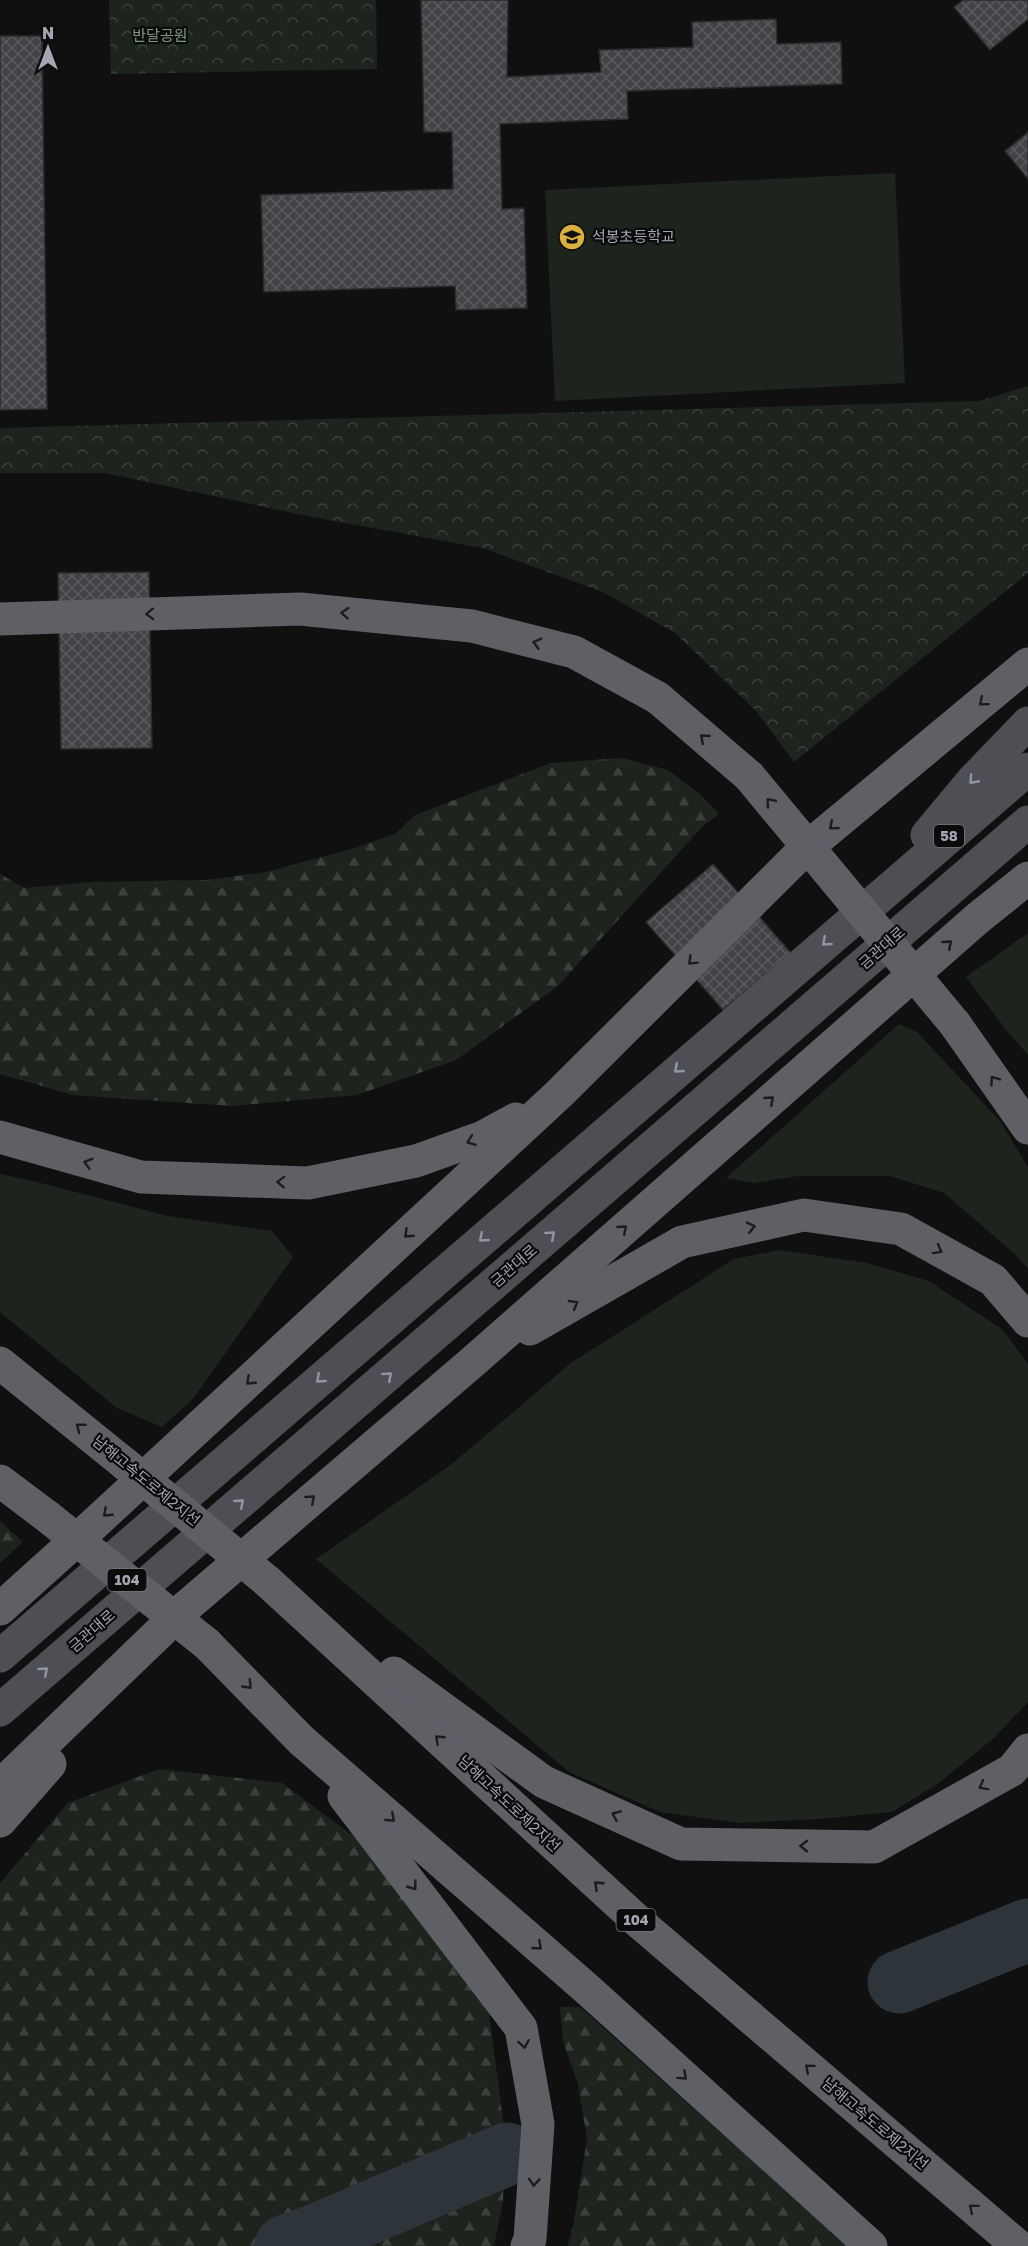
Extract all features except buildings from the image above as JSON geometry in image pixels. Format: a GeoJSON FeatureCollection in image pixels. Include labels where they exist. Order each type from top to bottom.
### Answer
{"type":"FeatureCollection","features":[{"type":"Feature","properties":{"kind":"highway"},"geometry":{"type":"LineString","coordinates":[[0,619],[300,609],[472,626],[574,652],[658,698],[749,776],[955,1024],[1028,1128]]}},
{"type":"Feature","properties":{"kind":"highway"},"geometry":{"type":"LineString","coordinates":[[0,1609],[559,1094],[802,851],[1028,664]]}},
{"type":"Feature","properties":{"kind":"highway"},"geometry":{"type":"LineString","coordinates":[[0,1786],[187,1606],[469,1365],[969,925],[1028,878]]}},
{"type":"Feature","properties":{"kind":"highway"},"geometry":{"type":"LineString","coordinates":[[0,1137],[141,1177],[308,1183],[428,1157],[483,1137],[559,1094]]}},
{"type":"Feature","properties":{"kind":"highway"},"geometry":{"type":"LineString","coordinates":[[469,1365],[682,1242],[804,1215],[900,1229],[993,1280],[1028,1321]]}},
{"type":"Feature","properties":{"kind":"highway","name":"남해고속도로제2지선"},"geometry":{"type":"LineString","coordinates":[[0,1363],[267,1581],[641,1924],[1018,2246]]}},
{"type":"Feature","properties":{"kind":"highway","name":"104"},"geometry":{"type":"LineString","coordinates":[[0,1481],[207,1644],[301,1740],[587,1989],[871,2246]]}},
{"type":"Feature","properties":{"kind":"highway"},"geometry":{"type":"LineString","coordinates":[[267,1581],[544,1782],[681,1844],[874,1847],[1012,1770],[1028,1750]]}},
{"type":"Feature","properties":{"kind":"highway"},"geometry":{"type":"LineString","coordinates":[[0,1821],[187,1606]]}},
{"type":"Feature","properties":{"kind":"highway"},"geometry":{"type":"LineString","coordinates":[[301,1740],[521,2028],[538,2124],[529,2243]]}},
{"type":"Feature","properties":{"kind":"main road"},"geometry":{"type":"LineString","coordinates":[[0,1656],[870,903],[972,781],[1028,723]]}},
{"type":"Feature","properties":{"kind":"main road","name":"58"},"geometry":{"type":"LineString","coordinates":[[870,903],[1028,769]]}},
{"type":"Feature","properties":{"kind":"main road","name":"금관대로"},"geometry":{"type":"LineString","coordinates":[[0,1710],[1028,822]]}},
{"type":"Feature","properties":{"kind":"green space","name":"반달공원"},"geometry":{"type":"Polygon","coordinates":[[[109,0],[376,0],[377,69],[111,74],[109,0]]]}},
{"type":"Feature","properties":{"kind":"green space"},"geometry":{"type":"Polygon","coordinates":[[[895,173],[905,383],[555,401],[545,190],[895,173]]]}},
{"type":"Feature","properties":{"kind":"green space"},"geometry":{"type":"Polygon","coordinates":[[[1028,386],[1028,573],[794,762],[756,711],[675,633],[605,593],[483,548],[312,517],[105,473],[0,473],[0,428],[979,401],[1028,386]]]}},
{"type":"Feature","properties":{"kind":"green space"},"geometry":{"type":"Polygon","coordinates":[[[622,758],[668,770],[701,795],[719,814],[704,825],[558,986],[456,1060],[357,1095],[231,1106],[73,1095],[0,1074],[0,874],[24,888],[91,882],[207,880],[266,872],[355,848],[395,834],[415,815],[551,763],[622,758]]]}},
{"type":"Feature","properties":{"kind":"green space"},"geometry":{"type":"Polygon","coordinates":[[[1028,933],[1028,1055],[966,977],[1028,933]]]}},
{"type":"Feature","properties":{"kind":"green space"},"geometry":{"type":"Polygon","coordinates":[[[899,1024],[917,1032],[1000,1121],[1028,1167],[1028,1269],[1016,1255],[944,1193],[890,1176],[798,1176],[754,1183],[726,1178],[899,1024]]]}},
{"type":"Feature","properties":{"kind":"green space"},"geometry":{"type":"Polygon","coordinates":[[[0,1174],[168,1216],[272,1231],[293,1257],[193,1399],[162,1427],[117,1408],[0,1312],[0,1174]]]}},
{"type":"Feature","properties":{"kind":"green space"},"geometry":{"type":"Polygon","coordinates":[[[779,1250],[867,1263],[929,1281],[1003,1330],[1028,1364],[1028,1702],[995,1737],[939,1783],[892,1812],[740,1823],[660,1812],[569,1772],[316,1559],[453,1463],[571,1363],[734,1259],[779,1250]]]}},
{"type":"Feature","properties":{"kind":"green space"},"geometry":{"type":"Polygon","coordinates":[[[0,1521],[23,1542],[0,1563],[0,1521]]]}},
{"type":"Feature","properties":{"kind":"green space"},"geometry":{"type":"Polygon","coordinates":[[[159,1769],[282,1783],[408,1877],[488,2005],[506,2143],[503,2201],[494,2246],[0,2246],[0,1883],[68,1803],[159,1769]]]}},
{"type":"Feature","properties":{"kind":"green space"},"geometry":{"type":"Polygon","coordinates":[[[560,2007],[580,2007],[847,2246],[568,2246],[587,2139],[578,2084],[563,2041],[560,2007]]]}},
{"type":"Feature","properties":{"kind":"waterway"},"geometry":{"type":"LineString","coordinates":[[899,1982],[1028,1930]]}},
{"type":"Feature","properties":{"kind":"waterway"},"geometry":{"type":"LineString","coordinates":[[286,2246],[507,2154]]}},
{"type":"Feature","properties":{"kind":"place","name":"석봉초등학교"},"geometry":{"type":"Point","coordinates":[572,237]}}]}
